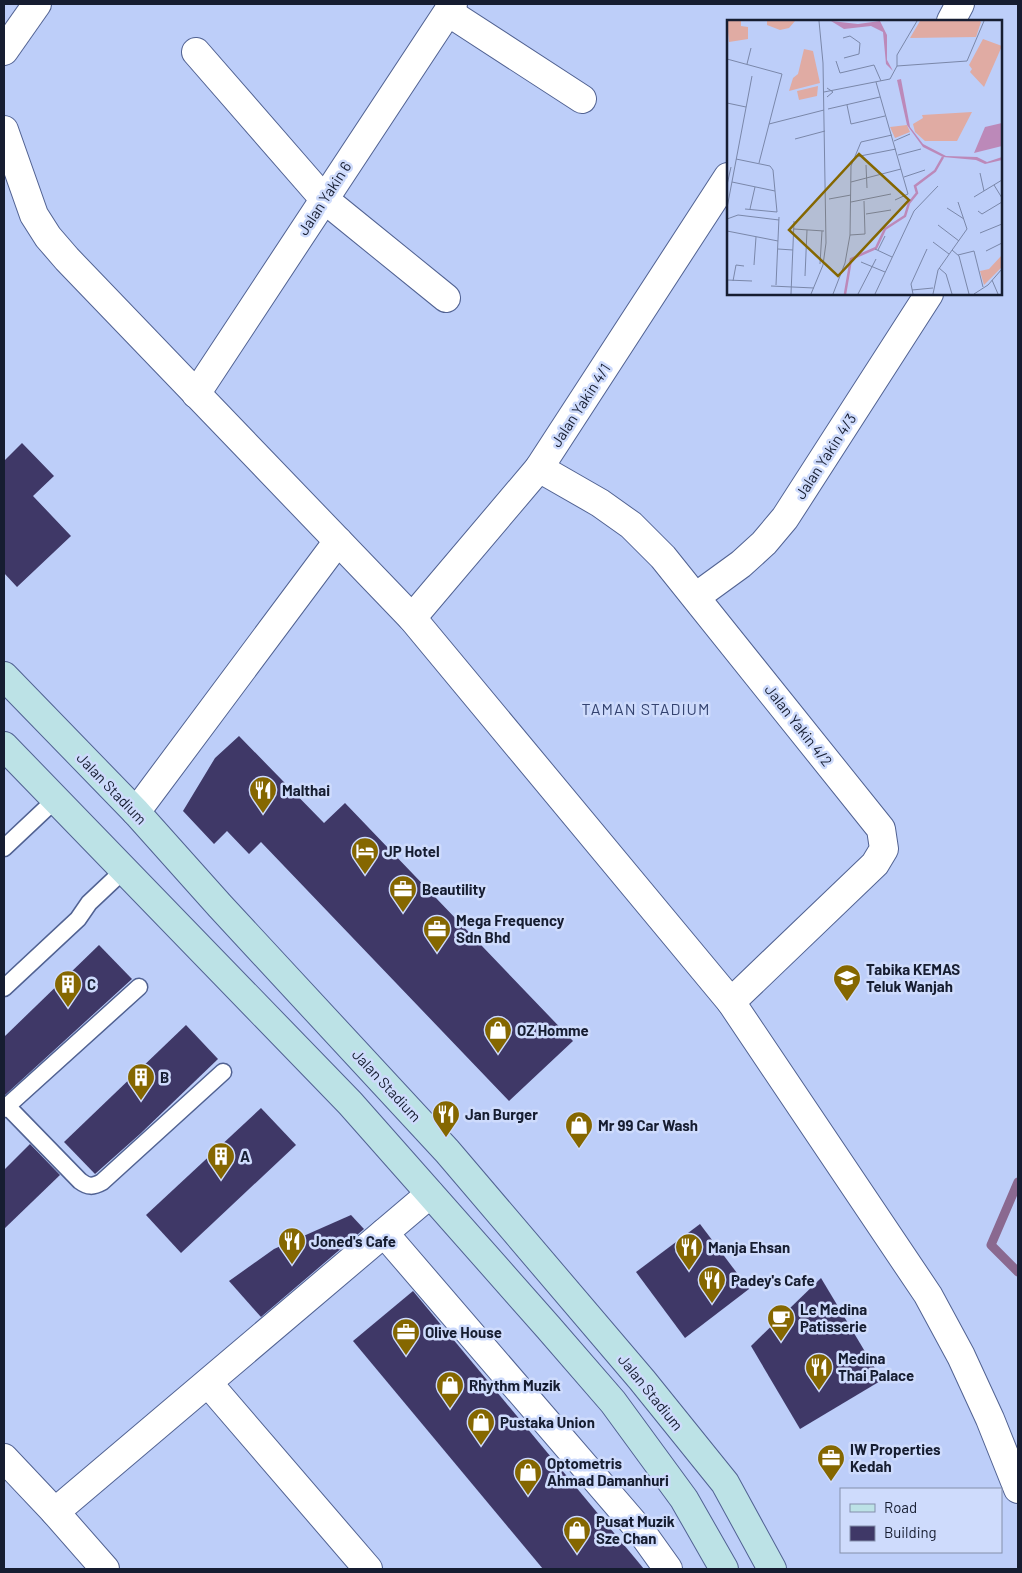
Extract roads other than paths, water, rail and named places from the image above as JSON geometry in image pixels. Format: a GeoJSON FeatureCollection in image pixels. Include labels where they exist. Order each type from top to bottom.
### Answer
{"type":"FeatureCollection","features":[{"type":"Feature","properties":{"kind":"main road","name":"Jalan Stadium"},"geometry":{"type":"LineString","coordinates":[[4,676],[136,812],[447,1151],[636,1372],[725,1483],[772,1569]]}},
{"type":"Feature","properties":{"kind":"main road"},"geometry":{"type":"LineString","coordinates":[[7,756],[55,800],[350,1103],[613,1402],[684,1499],[724,1569]]}},
{"type":"Feature","properties":{"kind":"street"},"geometry":{"type":"LineString","coordinates":[[4,51],[37,4]]}},
{"type":"Feature","properties":{"kind":"street"},"geometry":{"type":"LineString","coordinates":[[952,20],[960,4]]}},
{"type":"Feature","properties":{"kind":"street"},"geometry":{"type":"LineString","coordinates":[[451,8],[582,99]]}},
{"type":"Feature","properties":{"kind":"street","name":"Jalan Yakin 6"},"geometry":{"type":"LineString","coordinates":[[196,394],[451,8]]}},
{"type":"Feature","properties":{"kind":"street"},"geometry":{"type":"LineString","coordinates":[[196,52],[324,198],[446,298]]}},
{"type":"Feature","properties":{"kind":"street"},"geometry":{"type":"LineString","coordinates":[[4,130],[34,215],[48,237],[412,618],[731,1002],[928,1295],[961,1356],[990,1419],[1018,1489]]}},
{"type":"Feature","properties":{"kind":"street","name":"Jalan Yakin 4/1"},"geometry":{"type":"LineString","coordinates":[[412,618],[539,468],[727,178]]}},
{"type":"Feature","properties":{"kind":"street","name":"Jalan Yakin 4/3"},"geometry":{"type":"LineString","coordinates":[[697,596],[741,564],[764,543],[785,518],[928,295]]}},
{"type":"Feature","properties":{"kind":"street","name":"Jalan Yakin 4/2"},"geometry":{"type":"LineString","coordinates":[[539,468],[600,503],[631,526],[664,557],[881,829],[884,849],[875,864],[731,1002]]}},
{"type":"Feature","properties":{"kind":"street"},"geometry":{"type":"LineString","coordinates":[[136,812],[338,540]]}},
{"type":"Feature","properties":{"kind":"street"},"geometry":{"type":"LineString","coordinates":[[55,1512],[430,1194]]}},
{"type":"Feature","properties":{"kind":"street"},"geometry":{"type":"LineString","coordinates":[[384,1233],[643,1534],[668,1569]]}},
{"type":"Feature","properties":{"kind":"street"},"geometry":{"type":"LineString","coordinates":[[208,1383],[368,1569]]}},
{"type":"Feature","properties":{"kind":"street"},"geometry":{"type":"LineString","coordinates":[[4,1458],[105,1569]]}},
{"type":"Feature","properties":{"kind":"lane"},"geometry":{"type":"LineString","coordinates":[[4,848],[55,800]]}},
{"type":"Feature","properties":{"kind":"lane"},"geometry":{"type":"LineString","coordinates":[[4,988],[78,919],[89,903],[124,870]]}},
{"type":"Feature","properties":{"kind":"lane"},"geometry":{"type":"LineString","coordinates":[[139,987],[5,1107],[80,1181],[86,1186],[92,1186],[102,1182],[223,1072]]}},
{"type":"Feature","properties":{"kind":"waterway"},"geometry":{"type":"LineString","coordinates":[[1018,1182],[991,1245],[1018,1272]]}},
{"type":"Feature","properties":{"kind":"place","name":"Malthai"},"geometry":{"type":"Point","coordinates":[263,814]}},
{"type":"Feature","properties":{"kind":"place","name":"JP Hotel"},"geometry":{"type":"Point","coordinates":[365,875]}},
{"type":"Feature","properties":{"kind":"place","name":"Beautility"},"geometry":{"type":"Point","coordinates":[403,913]}},
{"type":"Feature","properties":{"kind":"place","name":"Mega Frequency Sdn Bhd"},"geometry":{"type":"Point","coordinates":[437,953]}},
{"type":"Feature","properties":{"kind":"place","name":"Tabika KEMAS Teluk Wanjah"},"geometry":{"type":"Point","coordinates":[847,1002]}},
{"type":"Feature","properties":{"kind":"place","name":"C"},"geometry":{"type":"Point","coordinates":[68,1008]}},
{"type":"Feature","properties":{"kind":"place","name":"OZ Homme"},"geometry":{"type":"Point","coordinates":[498,1054]}},
{"type":"Feature","properties":{"kind":"place","name":"B"},"geometry":{"type":"Point","coordinates":[141,1101]}},
{"type":"Feature","properties":{"kind":"place","name":"Jan Burger"},"geometry":{"type":"Point","coordinates":[446,1138]}},
{"type":"Feature","properties":{"kind":"place","name":"Mr 99 Car Wash"},"geometry":{"type":"Point","coordinates":[579,1149]}},
{"type":"Feature","properties":{"kind":"place","name":"A"},"geometry":{"type":"Point","coordinates":[221,1180]}},
{"type":"Feature","properties":{"kind":"place","name":"Joned's Cafe"},"geometry":{"type":"Point","coordinates":[292,1265]}},
{"type":"Feature","properties":{"kind":"place","name":"Manja Ehsan"},"geometry":{"type":"Point","coordinates":[689,1271]}},
{"type":"Feature","properties":{"kind":"place","name":"Padey's Cafe"},"geometry":{"type":"Point","coordinates":[712,1304]}},
{"type":"Feature","properties":{"kind":"place","name":"Le Medina Patisserie"},"geometry":{"type":"Point","coordinates":[781,1342]}},
{"type":"Feature","properties":{"kind":"place","name":"Olive House"},"geometry":{"type":"Point","coordinates":[406,1356]}},
{"type":"Feature","properties":{"kind":"place","name":"Medina Thai Palace"},"geometry":{"type":"Point","coordinates":[819,1391]}},
{"type":"Feature","properties":{"kind":"place","name":"Rhythm Muzik"},"geometry":{"type":"Point","coordinates":[450,1409]}},
{"type":"Feature","properties":{"kind":"place","name":"Pustaka Union"},"geometry":{"type":"Point","coordinates":[481,1446]}},
{"type":"Feature","properties":{"kind":"place","name":"IW Properties Kedah"},"geometry":{"type":"Point","coordinates":[831,1482]}},
{"type":"Feature","properties":{"kind":"place","name":"Optometris Ahmad Damanhuri"},"geometry":{"type":"Point","coordinates":[528,1496]}},
{"type":"Feature","properties":{"kind":"place","name":"Pusat Muzik Sze Chan"},"geometry":{"type":"Point","coordinates":[577,1554]}},
{"type":"Feature","properties":{"kind":"district","name":"TAMAN STADIUM"},"geometry":{"type":"Point","coordinates":[646,708]}}]}
